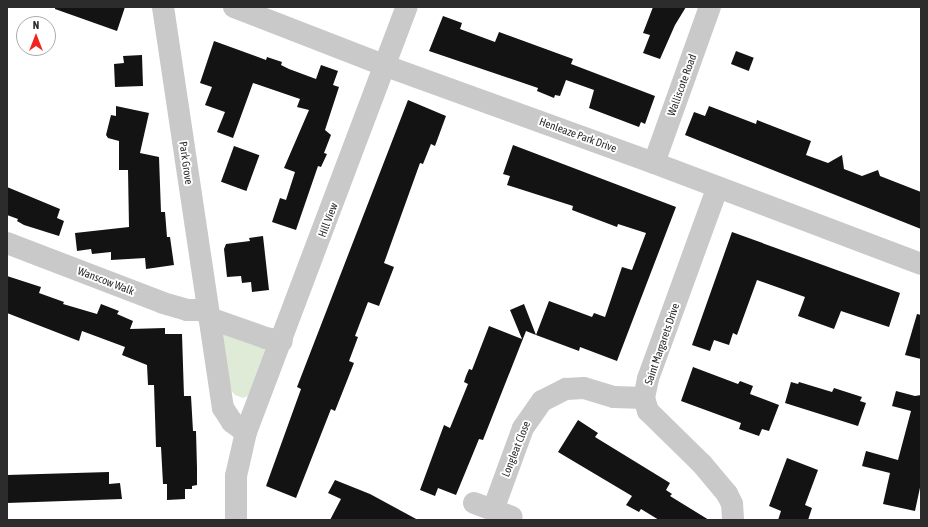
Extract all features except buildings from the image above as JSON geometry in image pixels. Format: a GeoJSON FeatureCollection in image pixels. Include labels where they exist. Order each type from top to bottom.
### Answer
{"type":"FeatureCollection","features":[{"type":"Feature","properties":{"kind":"street","name":"Park Grove"},"geometry":{"type":"LineString","coordinates":[[162,7],[223,408],[232,422],[246,432]]}},
{"type":"Feature","properties":{"kind":"street","name":"Henleaze Park Drive"},"geometry":{"type":"LineString","coordinates":[[234,7],[386,66],[654,163],[921,264]]}},
{"type":"Feature","properties":{"kind":"street","name":"Hill View"},"geometry":{"type":"LineString","coordinates":[[246,432],[386,66],[407,7]]}},
{"type":"Feature","properties":{"kind":"street","name":"Walliscote Road"},"geometry":{"type":"LineString","coordinates":[[654,163],[710,7]]}},
{"type":"Feature","properties":{"kind":"street","name":"Saint Margarets Drive"},"geometry":{"type":"LineString","coordinates":[[717,188],[648,379],[644,398],[648,411],[702,464],[728,494],[732,504],[733,520]]}},
{"type":"Feature","properties":{"kind":"street","name":"Wanscow Walk"},"geometry":{"type":"LineString","coordinates":[[7,243],[163,303],[208,314]]}},
{"type":"Feature","properties":{"kind":"street"},"geometry":{"type":"LineString","coordinates":[[208,314],[266,338],[282,340]]}},
{"type":"Feature","properties":{"kind":"street","name":"Longleat Close"},"geometry":{"type":"LineString","coordinates":[[493,510],[523,428],[542,401],[566,389],[584,388],[614,397],[644,398]]}},
{"type":"Feature","properties":{"kind":"street"},"geometry":{"type":"LineString","coordinates":[[236,520],[236,476],[246,432]]}},
{"type":"Feature","properties":{"kind":"green space"},"geometry":{"type":"Polygon","coordinates":[[[219,332],[269,348],[253,394],[243,398],[235,395],[229,388],[219,332]]]}}]}
